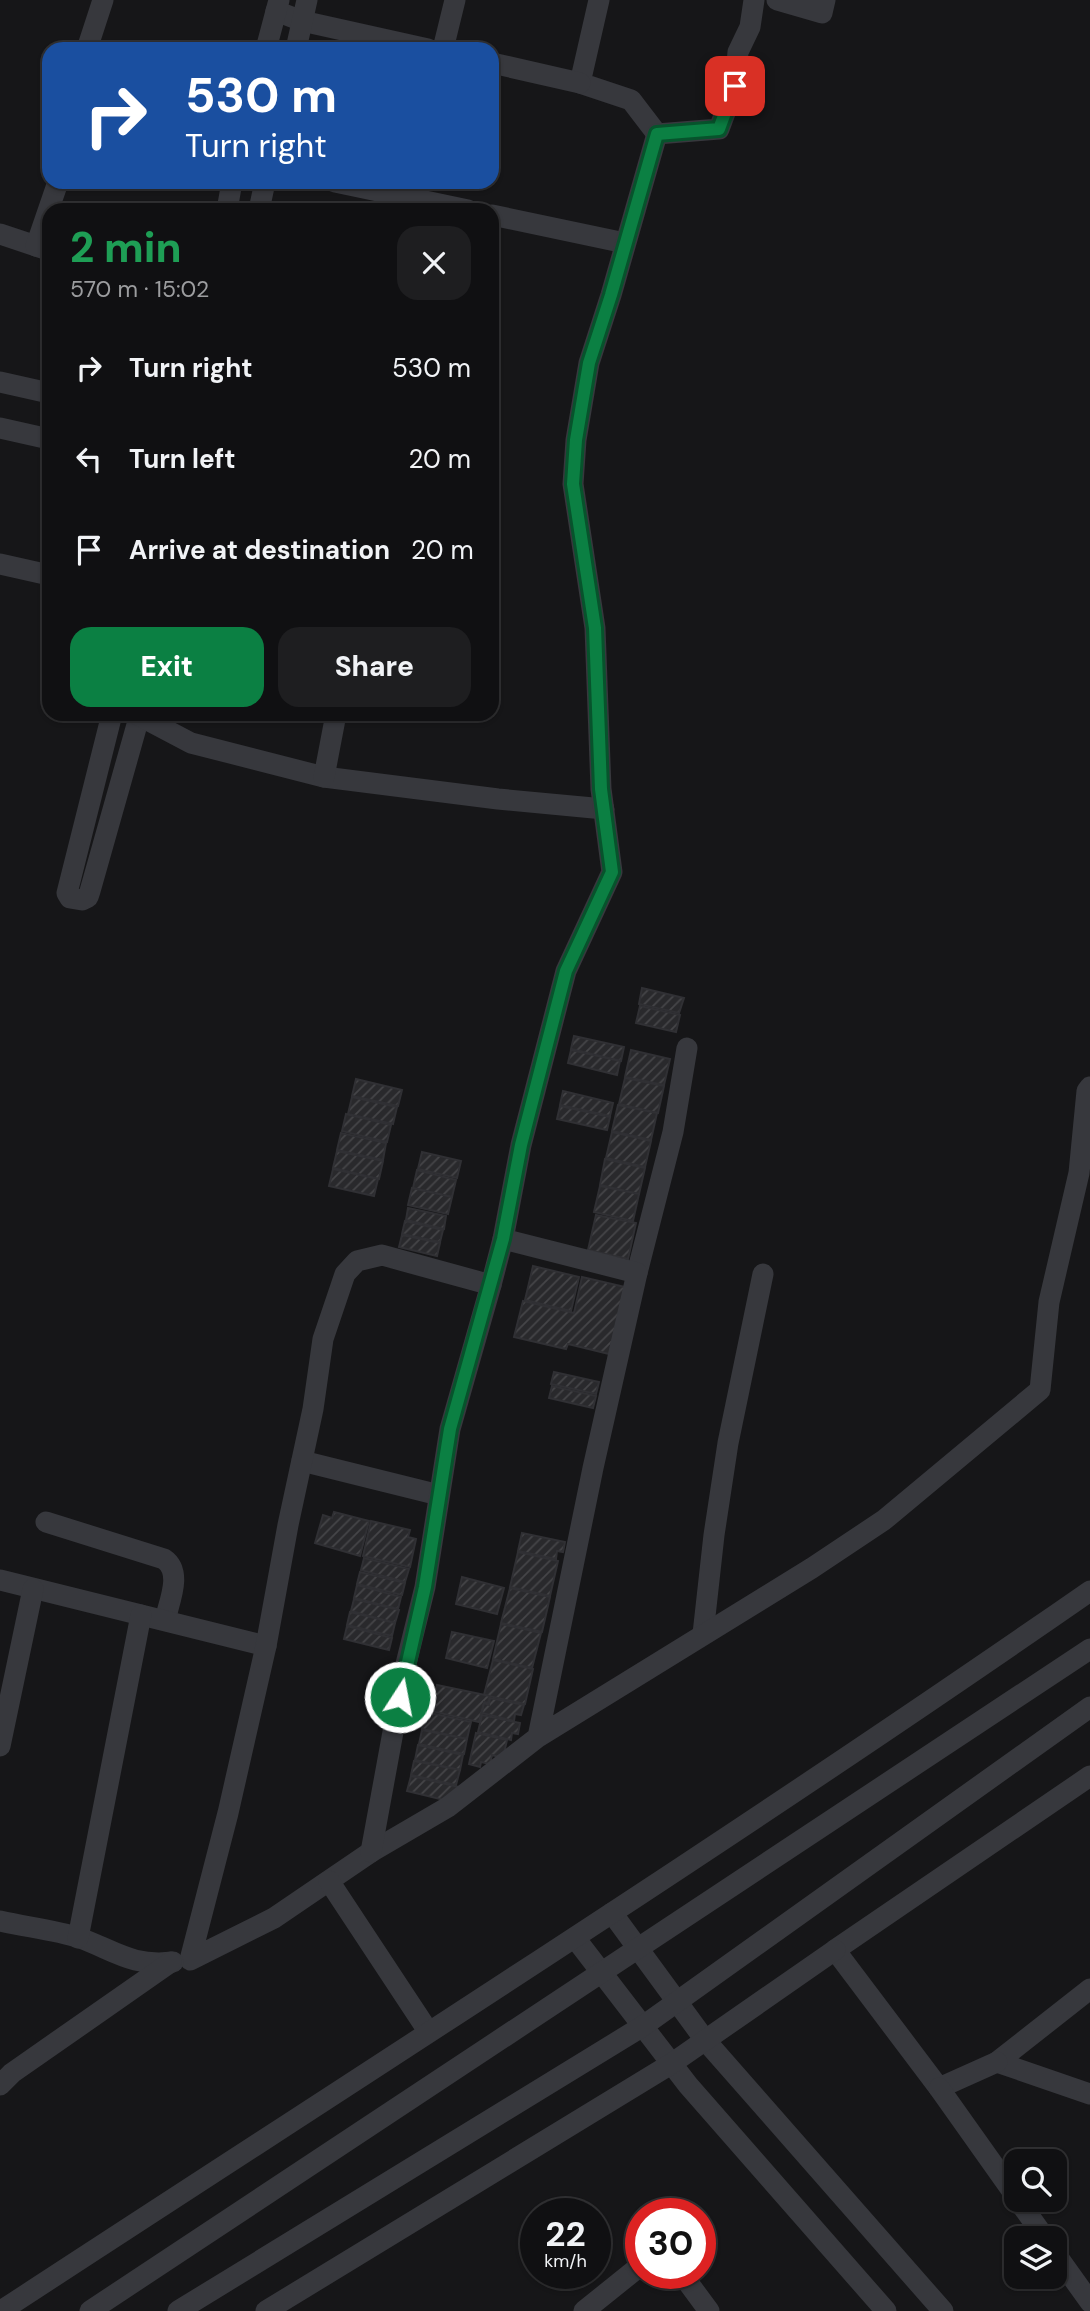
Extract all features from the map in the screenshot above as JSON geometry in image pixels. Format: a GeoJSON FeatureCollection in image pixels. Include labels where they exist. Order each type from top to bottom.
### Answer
{"type":"FeatureCollection","features":[{"type":"Feature","properties":{"kind":"street"},"geometry":{"type":"LineString","coordinates":[[89,42],[103,0]]}},
{"type":"Feature","properties":{"kind":"street"},"geometry":{"type":"LineString","coordinates":[[445,42],[454,0]]}},
{"type":"Feature","properties":{"kind":"street"},"geometry":{"type":"LineString","coordinates":[[580,83],[599,0]]}},
{"type":"Feature","properties":{"kind":"street"},"geometry":{"type":"LineString","coordinates":[[657,134],[719,129],[735,86],[738,52],[750,27],[754,0]]}},
{"type":"Feature","properties":{"kind":"street"},"geometry":{"type":"LineString","coordinates":[[777,0],[822,13],[825,0]]}},
{"type":"Feature","properties":{"kind":"street"},"geometry":{"type":"LineString","coordinates":[[268,42],[278,5],[305,10],[406,42]]}},
{"type":"Feature","properties":{"kind":"street"},"geometry":{"type":"LineString","coordinates":[[298,42],[305,10]]}},
{"type":"Feature","properties":{"kind":"street"},"geometry":{"type":"LineString","coordinates":[[499,65],[580,83],[631,100],[657,134]]}},
{"type":"Feature","properties":{"kind":"street"},"geometry":{"type":"LineString","coordinates":[[371,1852],[404,1672],[425,1587],[450,1429],[503,1239],[521,1145],[566,971],[612,872],[604,809],[595,628],[573,484],[576,440],[589,363],[657,134]]}},
{"type":"Feature","properties":{"kind":"street"},"geometry":{"type":"LineString","coordinates":[[368,189],[435,203]]}},
{"type":"Feature","properties":{"kind":"street"},"geometry":{"type":"LineString","coordinates":[[499,216],[625,243]]}},
{"type":"Feature","properties":{"kind":"street"},"geometry":{"type":"LineString","coordinates":[[0,234],[42,248]]}},
{"type":"Feature","properties":{"kind":"street"},"geometry":{"type":"LineString","coordinates":[[0,382],[42,391]]}},
{"type":"Feature","properties":{"kind":"street"},"geometry":{"type":"LineString","coordinates":[[0,428],[42,437]]}},
{"type":"Feature","properties":{"kind":"street"},"geometry":{"type":"LineString","coordinates":[[0,564],[42,573]]}},
{"type":"Feature","properties":{"kind":"street"},"geometry":{"type":"LineString","coordinates":[[110,721],[67,893],[69,898],[75,900],[88,897],[136,721]]}},
{"type":"Feature","properties":{"kind":"street"},"geometry":{"type":"LineString","coordinates":[[151,721],[191,743],[324,777],[498,799],[604,809]]}},
{"type":"Feature","properties":{"kind":"street"},"geometry":{"type":"LineString","coordinates":[[324,777],[335,721]]}},
{"type":"Feature","properties":{"kind":"street"},"geometry":{"type":"LineString","coordinates":[[538,1737],[593,1468],[637,1273],[673,1132],[687,1048]]}},
{"type":"Feature","properties":{"kind":"street"},"geometry":{"type":"LineString","coordinates":[[0,2085],[12,2073],[181,1961],[274,1918],[371,1852],[448,1807],[538,1737],[812,1568],[884,1520],[1040,1391],[1049,1302],[1079,1173],[1087,1091],[1090,1087]]}},
{"type":"Feature","properties":{"kind":"street"},"geometry":{"type":"LineString","coordinates":[[503,1239],[637,1273]]}},
{"type":"Feature","properties":{"kind":"street"},"geometry":{"type":"LineString","coordinates":[[181,1961],[228,1813],[266,1646],[313,1409],[323,1339],[345,1274],[357,1261],[382,1255],[491,1285]]}},
{"type":"Feature","properties":{"kind":"street"},"geometry":{"type":"LineString","coordinates":[[703,1634],[728,1443],[763,1274]]}},
{"type":"Feature","properties":{"kind":"street"},"geometry":{"type":"LineString","coordinates":[[302,1461],[439,1495]]}},
{"type":"Feature","properties":{"kind":"street"},"geometry":{"type":"LineString","coordinates":[[46,1522],[171,1563],[174,1579],[165,1620]]}},
{"type":"Feature","properties":{"kind":"street"},"geometry":{"type":"LineString","coordinates":[[0,1580],[266,1646]]}},
{"type":"Feature","properties":{"kind":"street"},"geometry":{"type":"LineString","coordinates":[[0,1746],[33,1589]]}},
{"type":"Feature","properties":{"kind":"street"},"geometry":{"type":"LineString","coordinates":[[1,2311],[428,2031],[575,1938],[1090,1591]]}},
{"type":"Feature","properties":{"kind":"street"},"geometry":{"type":"LineString","coordinates":[[78,1938],[141,1615]]}},
{"type":"Feature","properties":{"kind":"street"},"geometry":{"type":"LineString","coordinates":[[90,2311],[1090,1648]]}},
{"type":"Feature","properties":{"kind":"street"},"geometry":{"type":"LineString","coordinates":[[178,2311],[643,2026],[1090,1707]]}},
{"type":"Feature","properties":{"kind":"street"},"geometry":{"type":"LineString","coordinates":[[266,2311],[671,2064],[1090,1776]]}},
{"type":"Feature","properties":{"kind":"street"},"geometry":{"type":"LineString","coordinates":[[329,1881],[428,2031]]}},
{"type":"Feature","properties":{"kind":"street"},"geometry":{"type":"LineString","coordinates":[[612,1913],[676,2004],[705,2040],[943,2311]]}},
{"type":"Feature","properties":{"kind":"street"},"geometry":{"type":"LineString","coordinates":[[0,1921],[78,1938],[136,1962],[156,1964],[181,1961]]}},
{"type":"Feature","properties":{"kind":"street"},"geometry":{"type":"LineString","coordinates":[[575,1938],[671,2064],[887,2311]]}},
{"type":"Feature","properties":{"kind":"street"},"geometry":{"type":"LineString","coordinates":[[835,1950],[939,2088],[1004,2180]]}},
{"type":"Feature","properties":{"kind":"street"},"geometry":{"type":"LineString","coordinates":[[939,2088],[997,2062],[1090,1989]]}},
{"type":"Feature","properties":{"kind":"street"},"geometry":{"type":"LineString","coordinates":[[997,2062],[1090,2094]]}},
{"type":"Feature","properties":{"kind":"street"},"geometry":{"type":"LineString","coordinates":[[1067,2270],[1090,2302]]}},
{"type":"Feature","properties":{"kind":"street"},"geometry":{"type":"LineString","coordinates":[[584,2311],[625,2278]]}},
{"type":"Feature","properties":{"kind":"street"},"geometry":{"type":"LineString","coordinates":[[693,2289],[709,2311]]}},
{"type":"Feature","properties":{"kind":"building"},"geometry":{"type":"Polygon","coordinates":[[[642,988],[684,998],[679,1013],[639,1004],[642,988]]]}},
{"type":"Feature","properties":{"kind":"building"},"geometry":{"type":"Polygon","coordinates":[[[640,1006],[680,1015],[676,1032],[636,1023],[640,1006]]]}},
{"type":"Feature","properties":{"kind":"building"},"geometry":{"type":"Polygon","coordinates":[[[574,1036],[624,1047],[621,1061],[571,1049],[574,1036]]]}},
{"type":"Feature","properties":{"kind":"building"},"geometry":{"type":"Polygon","coordinates":[[[571,1050],[620,1061],[617,1075],[568,1063],[571,1050]]]}},
{"type":"Feature","properties":{"kind":"building"},"geometry":{"type":"Polygon","coordinates":[[[631,1050],[670,1059],[664,1085],[625,1077],[631,1050]]]}},
{"type":"Feature","properties":{"kind":"building"},"geometry":{"type":"Polygon","coordinates":[[[625,1078],[664,1086],[658,1113],[619,1104],[625,1078]]]}},
{"type":"Feature","properties":{"kind":"building"},"geometry":{"type":"Polygon","coordinates":[[[356,1079],[402,1090],[398,1106],[352,1096],[356,1079]]]}},
{"type":"Feature","properties":{"kind":"building"},"geometry":{"type":"Polygon","coordinates":[[[563,1091],[613,1103],[610,1116],[560,1105],[563,1091]]]}},
{"type":"Feature","properties":{"kind":"building"},"geometry":{"type":"Polygon","coordinates":[[[352,1097],[397,1107],[393,1124],[348,1114],[352,1097]]]}},
{"type":"Feature","properties":{"kind":"building"},"geometry":{"type":"Polygon","coordinates":[[[618,1105],[657,1113],[651,1140],[612,1131],[618,1105]]]}},
{"type":"Feature","properties":{"kind":"building"},"geometry":{"type":"Polygon","coordinates":[[[560,1106],[610,1117],[607,1130],[557,1119],[560,1106]]]}},
{"type":"Feature","properties":{"kind":"building"},"geometry":{"type":"Polygon","coordinates":[[[346,1114],[391,1125],[387,1142],[342,1131],[346,1114]]]}},
{"type":"Feature","properties":{"kind":"building"},"geometry":{"type":"Polygon","coordinates":[[[612,1132],[651,1141],[645,1167],[606,1158],[612,1132]]]}},
{"type":"Feature","properties":{"kind":"building"},"geometry":{"type":"Polygon","coordinates":[[[341,1133],[386,1143],[383,1160],[337,1150],[341,1133]]]}},
{"type":"Feature","properties":{"kind":"building"},"geometry":{"type":"Polygon","coordinates":[[[337,1151],[383,1161],[379,1179],[333,1168],[337,1151]]]}},
{"type":"Feature","properties":{"kind":"building"},"geometry":{"type":"Polygon","coordinates":[[[422,1152],[461,1161],[457,1178],[418,1169],[422,1152]]]}},
{"type":"Feature","properties":{"kind":"building"},"geometry":{"type":"Polygon","coordinates":[[[605,1159],[645,1168],[639,1194],[600,1185],[605,1159]]]}},
{"type":"Feature","properties":{"kind":"building"},"geometry":{"type":"Polygon","coordinates":[[[333,1169],[378,1179],[374,1196],[329,1186],[333,1169]]]}},
{"type":"Feature","properties":{"kind":"building"},"geometry":{"type":"Polygon","coordinates":[[[417,1170],[456,1180],[452,1197],[413,1188],[417,1170]]]}},
{"type":"Feature","properties":{"kind":"building"},"geometry":{"type":"Polygon","coordinates":[[[600,1186],[639,1194],[633,1221],[594,1212],[600,1186]]]}},
{"type":"Feature","properties":{"kind":"building"},"geometry":{"type":"Polygon","coordinates":[[[412,1188],[452,1197],[448,1214],[408,1205],[412,1188]]]}},
{"type":"Feature","properties":{"kind":"building"},"geometry":{"type":"Polygon","coordinates":[[[408,1208],[446,1216],[444,1229],[406,1220],[408,1208]]]}},
{"type":"Feature","properties":{"kind":"building"},"geometry":{"type":"Polygon","coordinates":[[[596,1215],[636,1223],[628,1259],[588,1250],[596,1215]]]}},
{"type":"Feature","properties":{"kind":"building"},"geometry":{"type":"Polygon","coordinates":[[[405,1221],[443,1230],[440,1242],[402,1234],[405,1221]]]}},
{"type":"Feature","properties":{"kind":"building"},"geometry":{"type":"Polygon","coordinates":[[[402,1235],[440,1243],[437,1256],[399,1247],[402,1235]]]}},
{"type":"Feature","properties":{"kind":"building"},"geometry":{"type":"Polygon","coordinates":[[[533,1266],[579,1277],[571,1311],[525,1300],[533,1266]]]}},
{"type":"Feature","properties":{"kind":"building"},"geometry":{"type":"Polygon","coordinates":[[[582,1277],[625,1287],[609,1354],[568,1344],[566,1349],[514,1337],[523,1301],[574,1313],[582,1277]]]}},
{"type":"Feature","properties":{"kind":"building"},"geometry":{"type":"Polygon","coordinates":[[[554,1372],[599,1382],[596,1394],[551,1384],[554,1372]]]}},
{"type":"Feature","properties":{"kind":"building"},"geometry":{"type":"Polygon","coordinates":[[[552,1386],[596,1396],[593,1408],[549,1398],[552,1386]]]}},
{"type":"Feature","properties":{"kind":"building"},"geometry":{"type":"Polygon","coordinates":[[[334,1512],[369,1521],[360,1556],[315,1543],[323,1515],[332,1518],[334,1512]]]}},
{"type":"Feature","properties":{"kind":"building"},"geometry":{"type":"Polygon","coordinates":[[[371,1521],[410,1530],[408,1537],[416,1539],[410,1567],[363,1556],[371,1521]]]}},
{"type":"Feature","properties":{"kind":"building"},"geometry":{"type":"Polygon","coordinates":[[[522,1533],[565,1542],[563,1552],[557,1551],[556,1559],[518,1551],[522,1533]]]}},
{"type":"Feature","properties":{"kind":"building"},"geometry":{"type":"Polygon","coordinates":[[[518,1552],[558,1561],[550,1596],[510,1587],[518,1552]]]}},
{"type":"Feature","properties":{"kind":"building"},"geometry":{"type":"Polygon","coordinates":[[[364,1558],[409,1569],[405,1582],[361,1570],[364,1558]]]}},
{"type":"Feature","properties":{"kind":"building"},"geometry":{"type":"Polygon","coordinates":[[[360,1572],[405,1583],[402,1595],[357,1584],[360,1572]]]}},
{"type":"Feature","properties":{"kind":"building"},"geometry":{"type":"Polygon","coordinates":[[[462,1577],[504,1588],[497,1614],[456,1604],[462,1577]]]}},
{"type":"Feature","properties":{"kind":"building"},"geometry":{"type":"Polygon","coordinates":[[[357,1585],[401,1597],[398,1609],[354,1598],[357,1585]]]}},
{"type":"Feature","properties":{"kind":"building"},"geometry":{"type":"Polygon","coordinates":[[[510,1588],[550,1597],[542,1632],[501,1623],[510,1588]]]}},
{"type":"Feature","properties":{"kind":"building"},"geometry":{"type":"Polygon","coordinates":[[[354,1599],[399,1610],[395,1623],[351,1611],[354,1599]]]}},
{"type":"Feature","properties":{"kind":"building"},"geometry":{"type":"Polygon","coordinates":[[[350,1612],[395,1623],[392,1636],[347,1625],[350,1612]]]}},
{"type":"Feature","properties":{"kind":"building"},"geometry":{"type":"Polygon","coordinates":[[[501,1624],[541,1633],[532,1668],[493,1659],[501,1624]]]}},
{"type":"Feature","properties":{"kind":"building"},"geometry":{"type":"Polygon","coordinates":[[[347,1626],[392,1638],[389,1650],[344,1639],[347,1626]]]}},
{"type":"Feature","properties":{"kind":"building"},"geometry":{"type":"Polygon","coordinates":[[[452,1632],[494,1641],[487,1668],[446,1658],[452,1632]]]}},
{"type":"Feature","properties":{"kind":"building"},"geometry":{"type":"Polygon","coordinates":[[[493,1660],[533,1669],[525,1704],[484,1695],[493,1660]]]}},
{"type":"Feature","properties":{"kind":"building"},"geometry":{"type":"Polygon","coordinates":[[[437,1685],[490,1696],[488,1703],[484,1702],[479,1722],[431,1711],[437,1685]]]}},
{"type":"Feature","properties":{"kind":"building"},"geometry":{"type":"Polygon","coordinates":[[[490,1698],[524,1705],[521,1715],[515,1714],[514,1721],[482,1713],[484,1703],[489,1705],[490,1698]]]}},
{"type":"Feature","properties":{"kind":"building"},"geometry":{"type":"Polygon","coordinates":[[[426,1712],[471,1722],[467,1739],[422,1729],[426,1712]]]}},
{"type":"Feature","properties":{"kind":"building"},"geometry":{"type":"Polygon","coordinates":[[[482,1715],[520,1723],[518,1734],[512,1733],[511,1740],[478,1732],[482,1715]]]}},
{"type":"Feature","properties":{"kind":"building"},"geometry":{"type":"Polygon","coordinates":[[[422,1730],[467,1739],[464,1754],[419,1744],[422,1730]]]}},
{"type":"Feature","properties":{"kind":"building"},"geometry":{"type":"Polygon","coordinates":[[[476,1733],[507,1740],[503,1758],[492,1755],[490,1764],[481,1762],[480,1767],[469,1764],[476,1733]]]}},
{"type":"Feature","properties":{"kind":"building"},"geometry":{"type":"Polygon","coordinates":[[[418,1745],[463,1755],[460,1770],[415,1760],[418,1745]]]}},
{"type":"Feature","properties":{"kind":"building"},"geometry":{"type":"Polygon","coordinates":[[[414,1761],[460,1770],[456,1785],[411,1775],[414,1761]]]}},
{"type":"Feature","properties":{"kind":"building"},"geometry":{"type":"Polygon","coordinates":[[[411,1776],[463,1788],[444,1800],[407,1791],[411,1776]]]}},
{"type":"Feature","properties":{"kind":"route"},"geometry":{"type":"LineString","coordinates":[[400,1697],[425,1587],[450,1429],[503,1239],[521,1145],[566,971],[612,872],[601,789],[595,628],[573,484],[576,440],[589,363],[657,134],[719,129],[735,86]]}}]}
